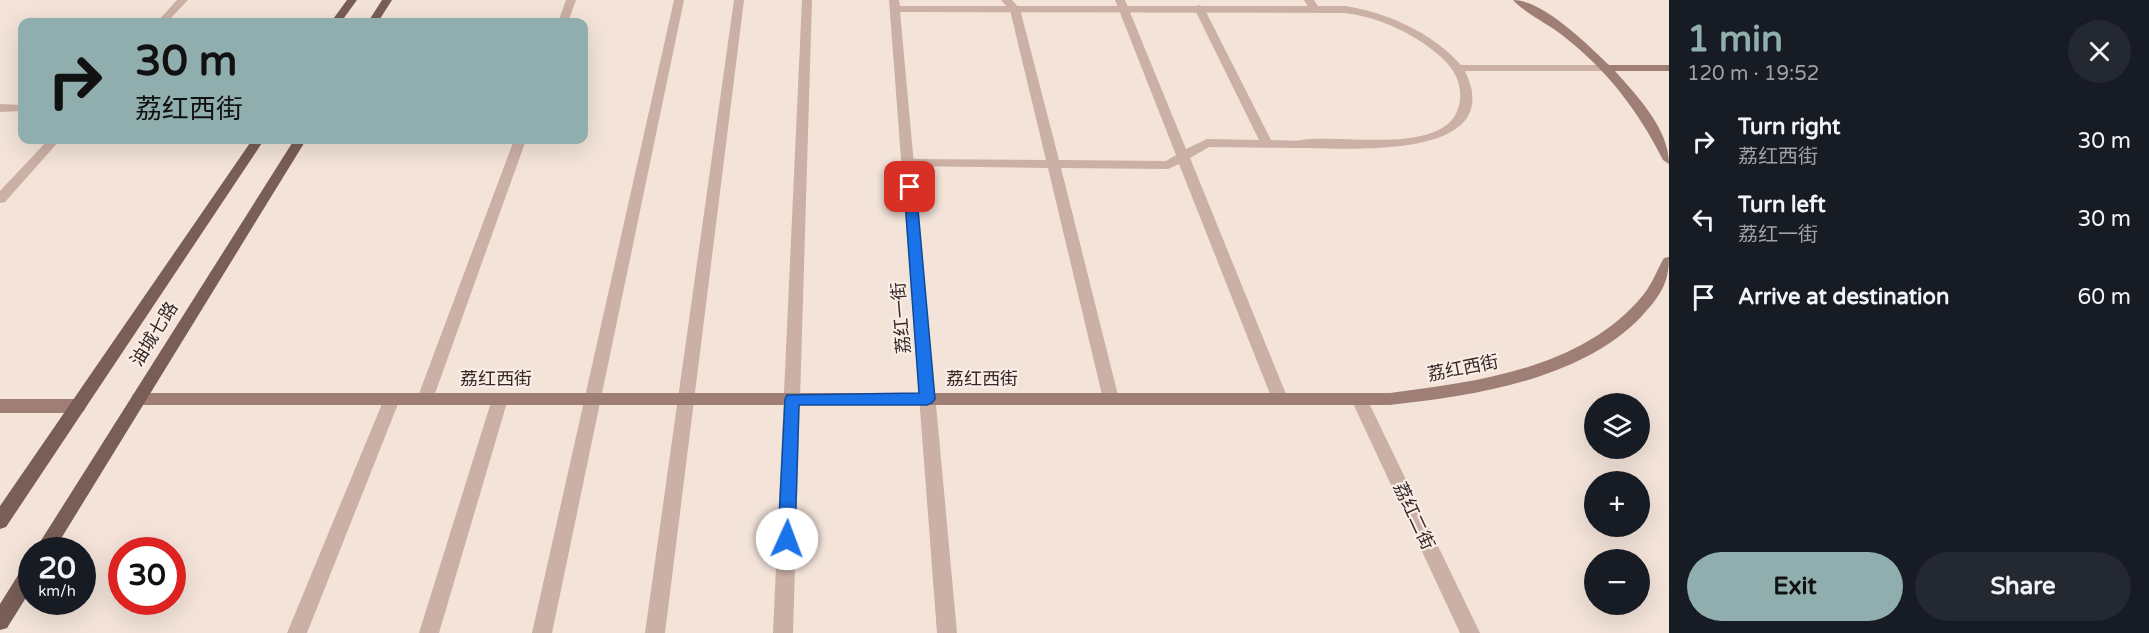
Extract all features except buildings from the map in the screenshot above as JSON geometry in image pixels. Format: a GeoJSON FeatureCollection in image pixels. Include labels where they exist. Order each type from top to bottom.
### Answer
{"type":"FeatureCollection","features":[{"type":"Feature","properties":{"kind":"main road"},"geometry":{"type":"LineString","coordinates":[[339,18],[352,0]]}},
{"type":"Feature","properties":{"kind":"main road"},"geometry":{"type":"LineString","coordinates":[[376,18],[387,0]]}},
{"type":"Feature","properties":{"kind":"main road","name":"油城七路"},"geometry":{"type":"LineString","coordinates":[[0,521],[255,144]]}},
{"type":"Feature","properties":{"kind":"main road","name":"油城七路"},"geometry":{"type":"LineString","coordinates":[[52,537],[298,144]]}},
{"type":"Feature","properties":{"kind":"main road"},"geometry":{"type":"LineString","coordinates":[[0,621],[18,592]]}},
{"type":"Feature","properties":{"kind":"street"},"geometry":{"type":"LineString","coordinates":[[166,18],[183,0]]}},
{"type":"Feature","properties":{"kind":"street"},"geometry":{"type":"LineString","coordinates":[[564,18],[571,0]]}},
{"type":"Feature","properties":{"kind":"street"},"geometry":{"type":"LineString","coordinates":[[542,633],[679,0]]}},
{"type":"Feature","properties":{"kind":"street"},"geometry":{"type":"LineString","coordinates":[[655,633],[739,0]]}},
{"type":"Feature","properties":{"kind":"street"},"geometry":{"type":"LineString","coordinates":[[783,633],[807,0]]}},
{"type":"Feature","properties":{"kind":"street"},"geometry":{"type":"LineString","coordinates":[[1518,0],[1558,27],[1606,68],[1645,114],[1669,160]]}},
{"type":"Feature","properties":{"kind":"street"},"geometry":{"type":"LineString","coordinates":[[1010,4],[1111,399]]}},
{"type":"Feature","properties":{"kind":"street"},"geometry":{"type":"LineString","coordinates":[[1121,4],[1280,399]]}},
{"type":"Feature","properties":{"kind":"street"},"geometry":{"type":"LineString","coordinates":[[894,5],[1121,4],[1199,8],[1312,4],[1355,10],[1372,15],[1430,44],[1457,68],[1464,81],[1468,98],[1460,119],[1448,130],[1428,138],[1404,142],[1207,143],[1168,165],[908,164]]}},
{"type":"Feature","properties":{"kind":"street","name":"荔红一街"},"geometry":{"type":"LineString","coordinates":[[894,5],[947,633]]}},
{"type":"Feature","properties":{"kind":"street"},"geometry":{"type":"LineString","coordinates":[[1199,8],[1267,144]]}},
{"type":"Feature","properties":{"kind":"street"},"geometry":{"type":"LineString","coordinates":[[1457,68],[1669,68]]}},
{"type":"Feature","properties":{"kind":"street"},"geometry":{"type":"LineString","coordinates":[[0,108],[18,108]]}},
{"type":"Feature","properties":{"kind":"street"},"geometry":{"type":"LineString","coordinates":[[0,199],[50,144]]}},
{"type":"Feature","properties":{"kind":"street"},"geometry":{"type":"LineString","coordinates":[[424,399],[519,144]]}},
{"type":"Feature","properties":{"kind":"street","name":"荔红西街"},"geometry":{"type":"LineString","coordinates":[[139,399],[1359,399],[1442,394],[1490,385],[1534,372],[1572,356],[1605,338],[1632,316],[1653,293],[1669,262]]}},
{"type":"Feature","properties":{"kind":"street"},"geometry":{"type":"LineString","coordinates":[[297,633],[392,399]]}},
{"type":"Feature","properties":{"kind":"street"},"geometry":{"type":"LineString","coordinates":[[429,633],[500,399]]}},
{"type":"Feature","properties":{"kind":"street","name":"荔红二街"},"geometry":{"type":"LineString","coordinates":[[1359,399],[1470,633]]}},
{"type":"Feature","properties":{"kind":"street"},"geometry":{"type":"LineString","coordinates":[[0,406],[78,406]]}},
{"type":"Feature","properties":{"kind":"route"},"geometry":{"type":"LineString","coordinates":[[787,539],[792,399],[927,399],[910,187]]}}]}
